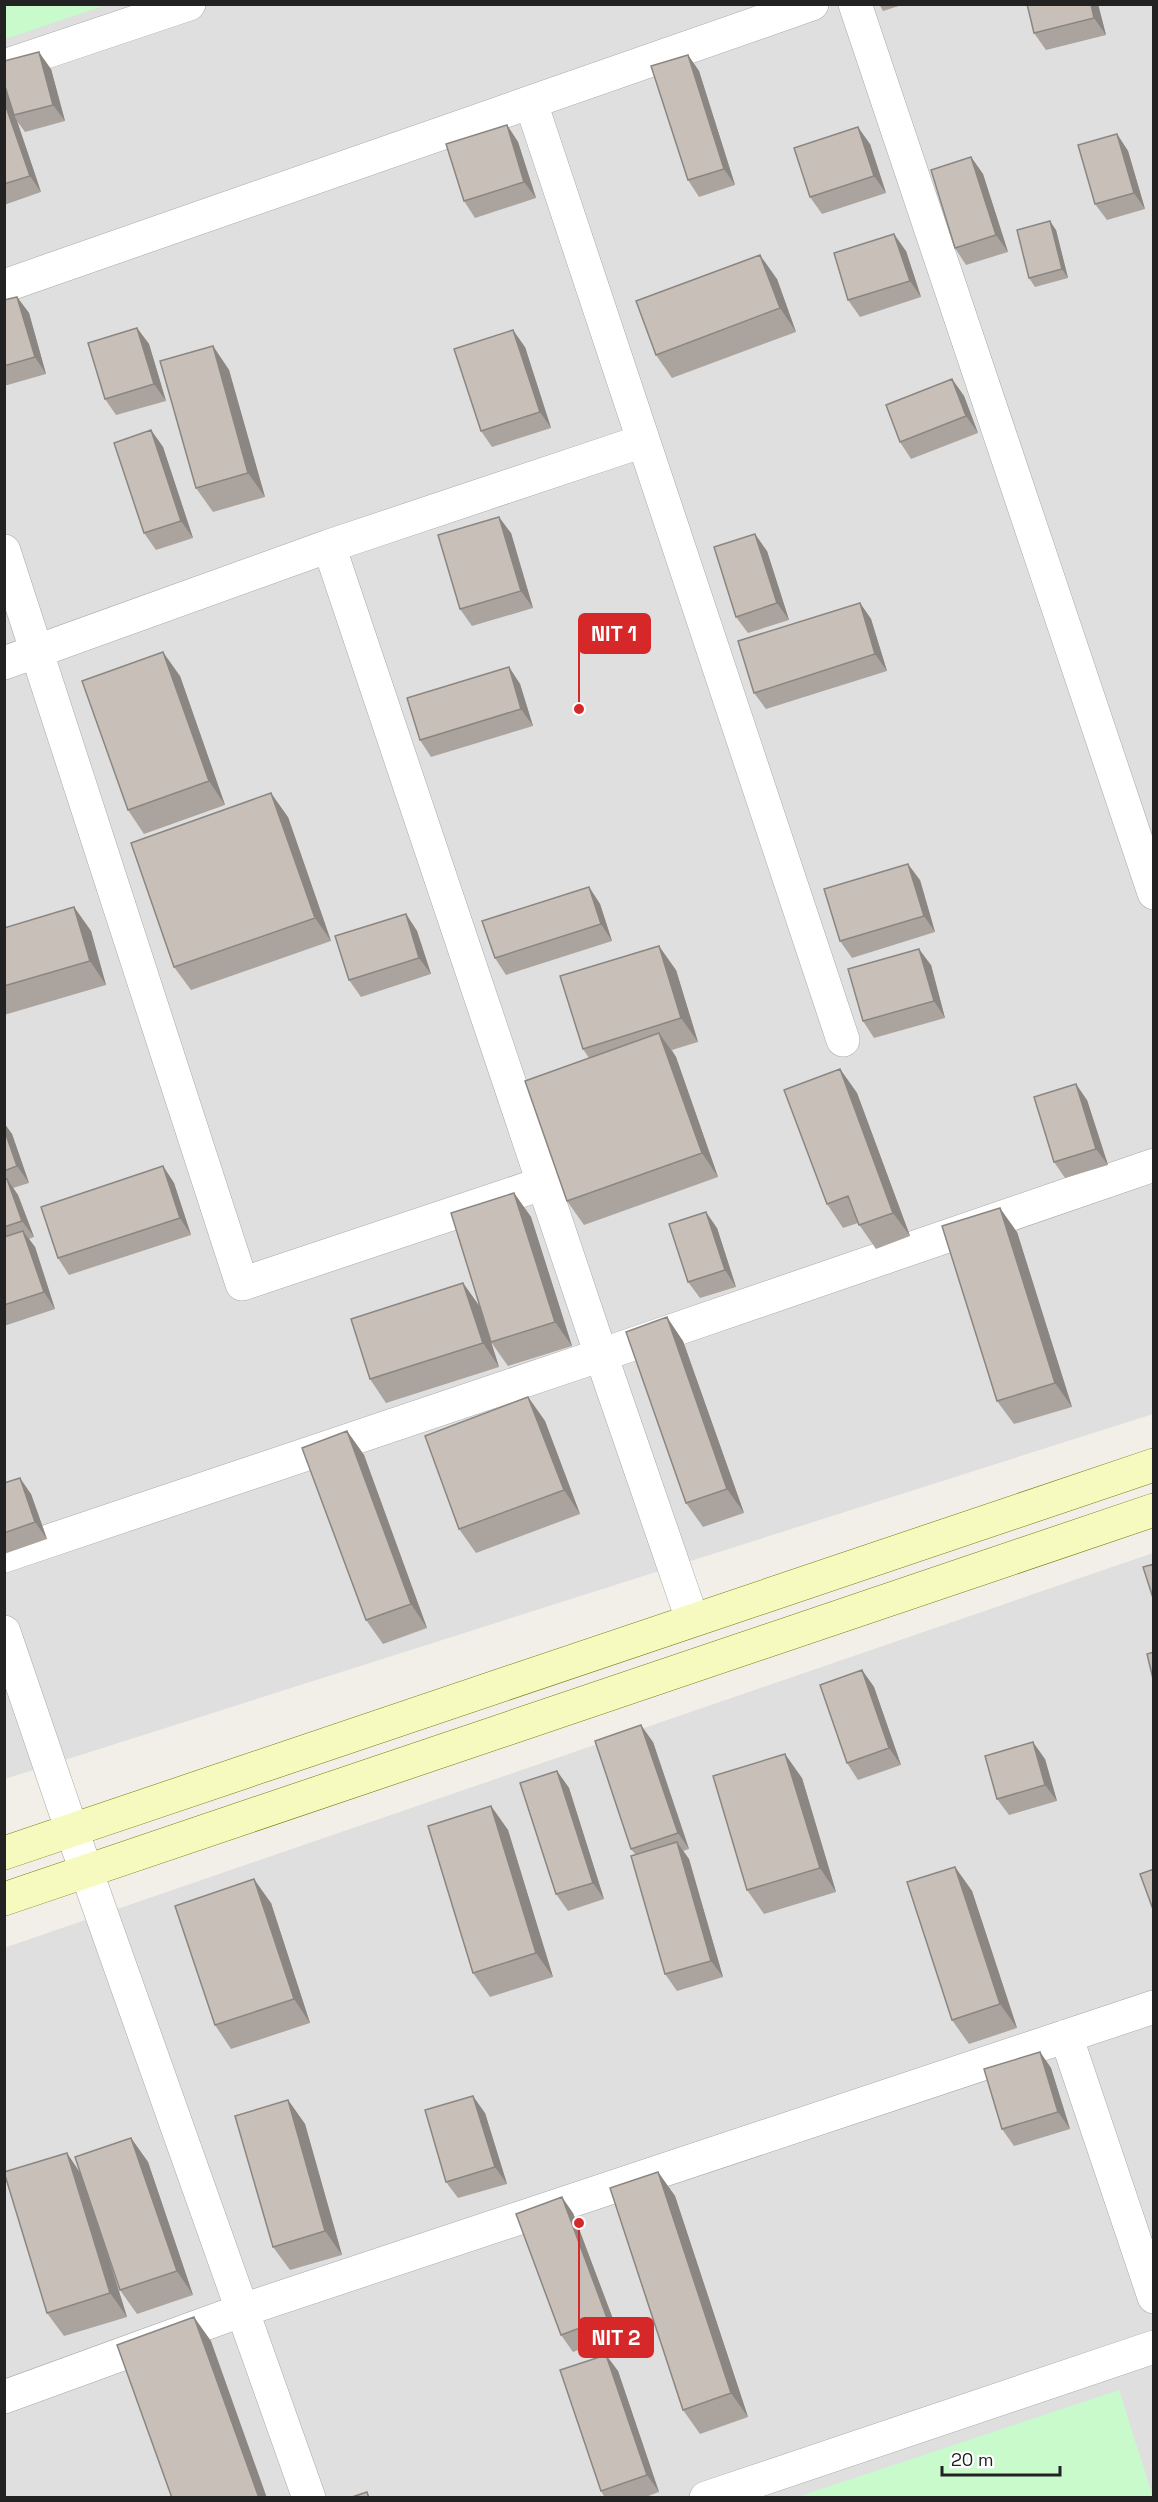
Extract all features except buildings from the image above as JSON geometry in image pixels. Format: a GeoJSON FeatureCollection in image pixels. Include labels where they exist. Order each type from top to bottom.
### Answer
{"type":"FeatureCollection","features":[{"type":"Feature","properties":{"kind":"street"},"geometry":{"type":"LineString","coordinates":[[4,66],[189,4]]}},
{"type":"Feature","properties":{"kind":"street"},"geometry":{"type":"LineString","coordinates":[[4,286],[812,4]]}},
{"type":"Feature","properties":{"kind":"street"},"geometry":{"type":"LineString","coordinates":[[855,4],[1154,893]]}},
{"type":"Feature","properties":{"kind":"street"},"geometry":{"type":"LineString","coordinates":[[531,103],[843,1040]]}},
{"type":"Feature","properties":{"kind":"street"},"geometry":{"type":"LineString","coordinates":[[4,663],[329,546],[643,441]]}},
{"type":"Feature","properties":{"kind":"street"},"geometry":{"type":"LineString","coordinates":[[329,546],[692,1619]]}},
{"type":"Feature","properties":{"kind":"street"},"geometry":{"type":"LineString","coordinates":[[4,552],[242,1284],[544,1183]]}},
{"type":"Feature","properties":{"kind":"street"},"geometry":{"type":"LineString","coordinates":[[4,1556],[601,1355],[1154,1165]]}},
{"type":"Feature","properties":{"kind":"street"},"geometry":{"type":"LineString","coordinates":[[4,1853],[1154,1465]]}},
{"type":"Feature","properties":{"kind":"street"},"geometry":{"type":"LineString","coordinates":[[4,1899],[1154,1510]]}},
{"type":"Feature","properties":{"kind":"street"},"geometry":{"type":"LineString","coordinates":[[4,1632],[72,1831],[309,2498]]}},
{"type":"Feature","properties":{"kind":"street"},"geometry":{"type":"LineString","coordinates":[[4,2397],[243,2310],[1154,2007]]}},
{"type":"Feature","properties":{"kind":"street"},"geometry":{"type":"LineString","coordinates":[[1066,2036],[1154,2297]]}},
{"type":"Feature","properties":{"kind":"street"},"geometry":{"type":"LineString","coordinates":[[706,2498],[1154,2347]]}},
{"type":"Feature","properties":{"kind":"shaded area"},"geometry":{"type":"Polygon","coordinates":[[[4,5],[1153,5],[1153,1414],[5,1779],[4,5]]]}},
{"type":"Feature","properties":{"kind":"shaded area"},"geometry":{"type":"Polygon","coordinates":[[[1153,1553],[1153,2497],[5,2497],[4,1948],[1153,1553]]]}},
{"type":"Feature","properties":{"kind":"green space"},"geometry":{"type":"Polygon","coordinates":[[[5,4],[106,4],[106,5],[5,39],[5,4]]]}},
{"type":"Feature","properties":{"kind":"green space"},"geometry":{"type":"Polygon","coordinates":[[[1119,2390],[1153,2497],[797,2497],[1119,2390]]]}},
{"type":"Feature","properties":{"kind":"place","name":"NIT 1"},"geometry":{"type":"Point","coordinates":[579,709]}},
{"type":"Feature","properties":{"kind":"place","name":"NIT 2"},"geometry":{"type":"Point","coordinates":[579,2223]}}]}
